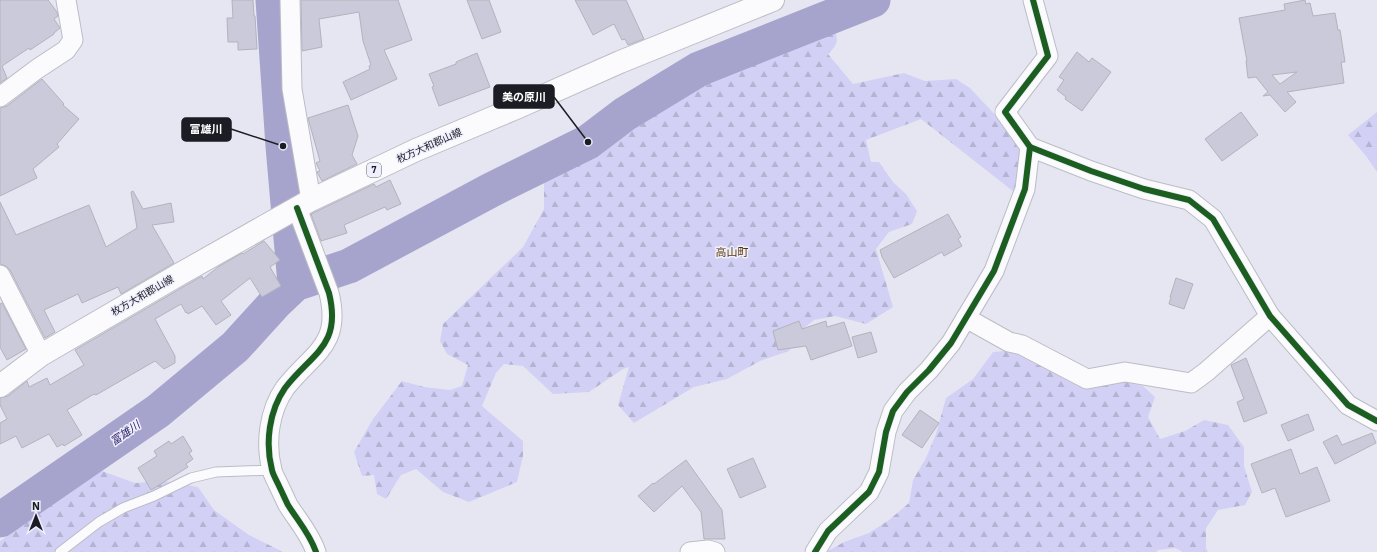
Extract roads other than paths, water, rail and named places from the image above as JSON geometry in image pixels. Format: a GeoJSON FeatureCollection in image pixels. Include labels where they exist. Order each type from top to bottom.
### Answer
{"type":"FeatureCollection","features":[{"type":"Feature","properties":{"kind":"main road","name":"枚方大和郡山線"},"geometry":{"type":"LineString","coordinates":[[0,386],[41,355],[304,204],[416,150],[620,62],[773,0]]}},
{"type":"Feature","properties":{"kind":"street"},"geometry":{"type":"LineString","coordinates":[[0,97],[37,69],[66,50],[73,40],[66,0]]}},
{"type":"Feature","properties":{"kind":"street"},"geometry":{"type":"LineString","coordinates":[[290,0],[292,89],[304,204],[333,307],[332,327],[325,345],[286,388],[277,401],[270,421],[269,446],[272,470],[288,505],[311,539],[316,552]]}},
{"type":"Feature","properties":{"kind":"street"},"geometry":{"type":"LineString","coordinates":[[1034,0],[1048,56],[1005,112],[1030,147],[1090,171],[1144,189],[1189,200],[1213,219],[1270,316],[1348,405],[1377,421]]}},
{"type":"Feature","properties":{"kind":"street"},"geometry":{"type":"LineString","coordinates":[[815,552],[828,532],[869,492],[879,472],[886,432],[893,411],[907,392],[929,370],[951,343],[994,271],[1015,219],[1025,189],[1030,147]]}},
{"type":"Feature","properties":{"kind":"street"},"geometry":{"type":"LineString","coordinates":[[0,275],[41,355]]}},
{"type":"Feature","properties":{"kind":"street"},"geometry":{"type":"LineString","coordinates":[[966,318],[1009,342],[1022,345],[1087,379],[1124,372],[1191,383],[1206,372],[1270,316]]}},
{"type":"Feature","properties":{"kind":"street"},"geometry":{"type":"LineString","coordinates":[[690,552],[708,550],[715,552]]}},
{"type":"Feature","properties":{"kind":"lane"},"geometry":{"type":"LineString","coordinates":[[60,552],[99,522],[123,508],[154,496],[191,478],[216,472],[272,470]]}},
{"type":"Feature","properties":{"kind":"waterway","name":"富雄川"},"geometry":{"type":"LineString","coordinates":[[273,0],[283,146],[295,284]]}},
{"type":"Feature","properties":{"kind":"waterway"},"geometry":{"type":"LineString","coordinates":[[0,520],[158,411],[235,347],[276,302],[295,284],[349,266],[491,190],[588,142],[625,114],[699,69],[873,0]]}},
{"type":"Feature","properties":{"kind":"place","name":"美の原川"},"geometry":{"type":"Point","coordinates":[588,142]}},
{"type":"Feature","properties":{"kind":"place","name":"富雄川"},"geometry":{"type":"Point","coordinates":[283,146]}},
{"type":"Feature","properties":{"kind":"district","name":"高山町"},"geometry":{"type":"Point","coordinates":[732,252]}}]}
